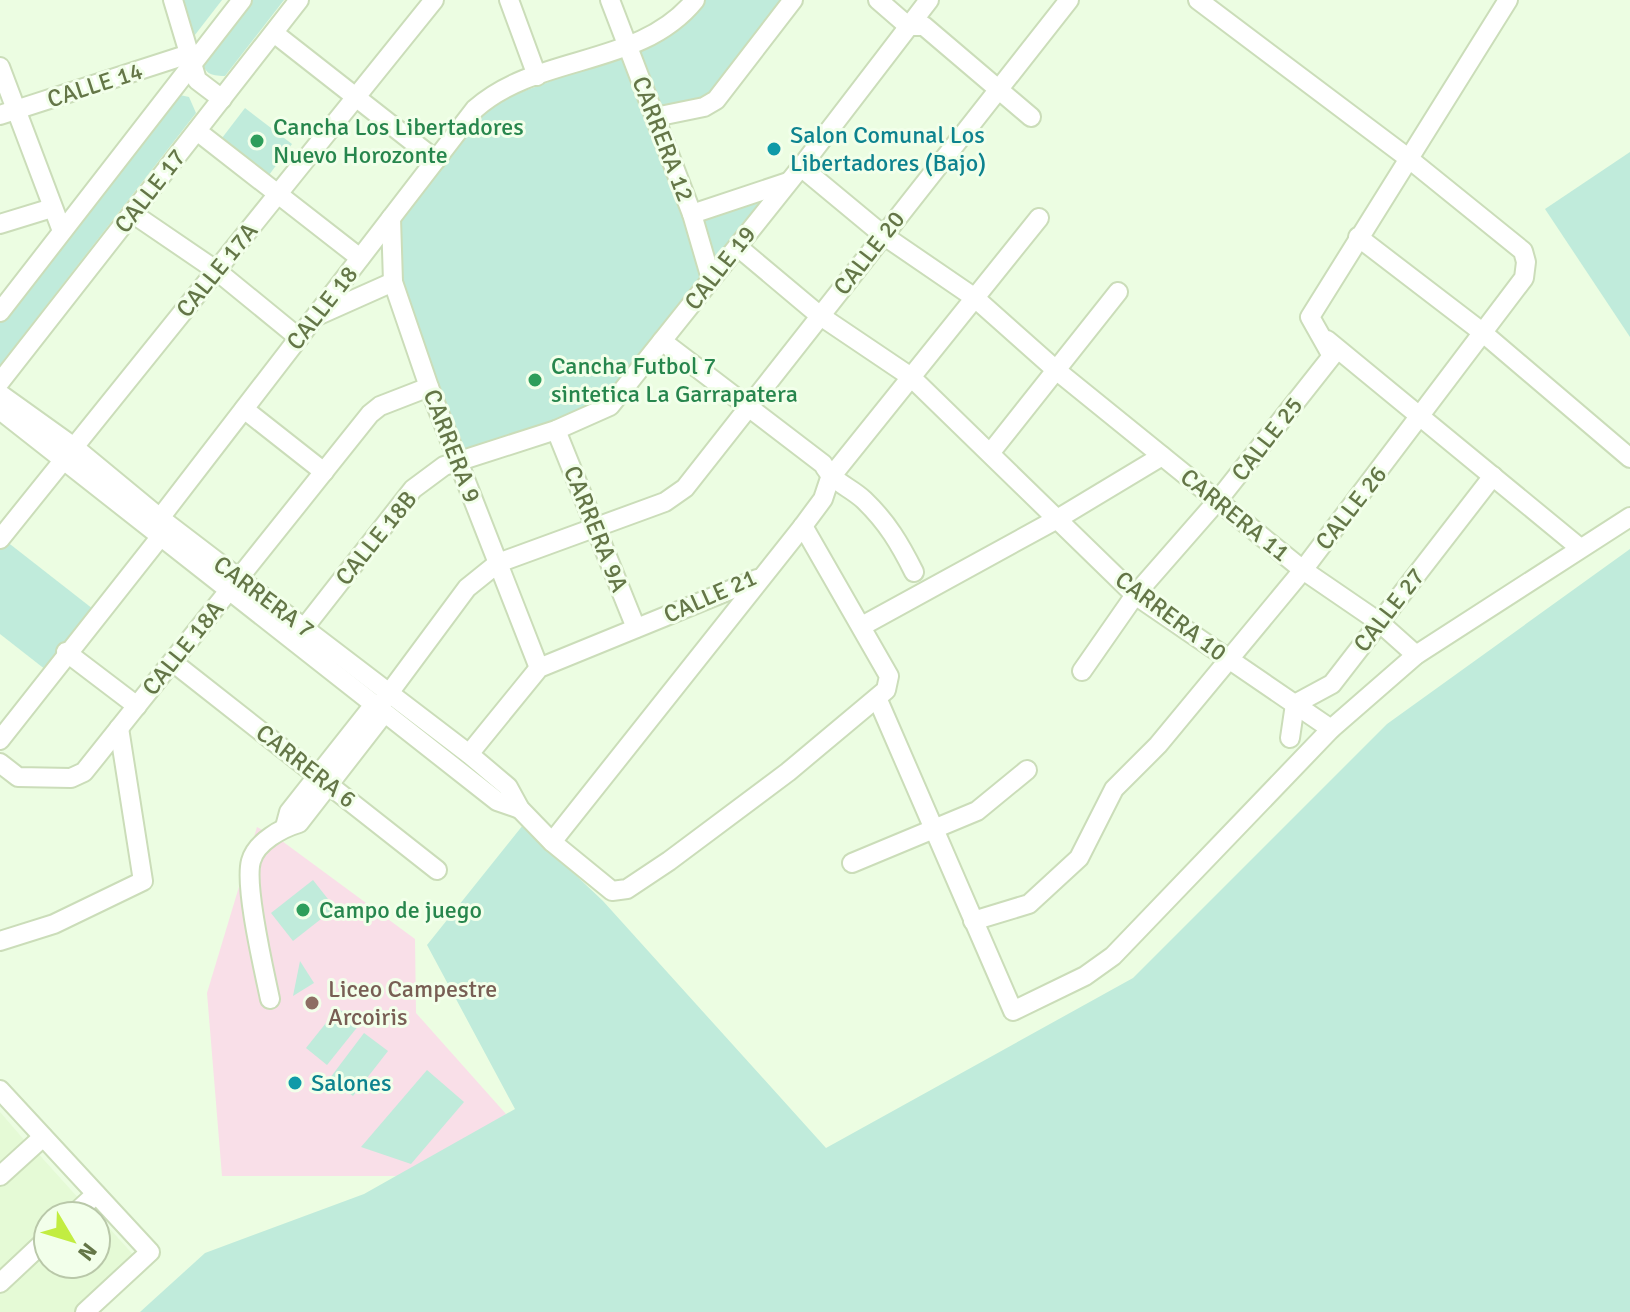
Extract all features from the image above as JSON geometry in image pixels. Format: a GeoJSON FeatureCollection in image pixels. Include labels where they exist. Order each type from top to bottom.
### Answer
{"type":"FeatureCollection","features":[{"type":"Feature","properties":{"kind":"street"},"geometry":{"type":"LineString","coordinates":[[173,0],[197,80],[222,99]]}},
{"type":"Feature","properties":{"kind":"street","name":"CALLE 17"},"geometry":{"type":"LineString","coordinates":[[0,312],[190,60],[242,0]]}},
{"type":"Feature","properties":{"kind":"street","name":"CALLE 17"},"geometry":{"type":"LineString","coordinates":[[0,382],[299,0]]}},
{"type":"Feature","properties":{"kind":"street","name":"CALLE 17A"},"geometry":{"type":"LineString","coordinates":[[0,539],[434,0]]}},
{"type":"Feature","properties":{"kind":"street"},"geometry":{"type":"LineString","coordinates":[[509,0],[537,76],[628,47],[677,22],[695,0]]}},
{"type":"Feature","properties":{"kind":"street","name":"CARRERA 12"},"geometry":{"type":"LineString","coordinates":[[610,0],[692,214],[711,279]]}},
{"type":"Feature","properties":{"kind":"street"},"geometry":{"type":"LineString","coordinates":[[655,117],[704,107],[716,100],[793,0]]}},
{"type":"Feature","properties":{"kind":"street"},"geometry":{"type":"LineString","coordinates":[[878,0],[918,12],[1031,117]]}},
{"type":"Feature","properties":{"kind":"street","name":"CALLE 20"},"geometry":{"type":"LineString","coordinates":[[595,526],[665,502],[685,488],[1069,0]]}},
{"type":"Feature","properties":{"kind":"street","name":"CALLE 26"},"geometry":{"type":"LineString","coordinates":[[973,921],[1029,904],[1060,879],[1086,846],[1100,811],[1114,789],[1158,745],[1303,570],[1524,278],[1526,262],[1523,251],[1408,158],[1199,0]]}},
{"type":"Feature","properties":{"kind":"street"},"geometry":{"type":"LineString","coordinates":[[1503,2],[1310,317],[1325,338],[1580,548]]}},
{"type":"Feature","properties":{"kind":"street","name":"CALLE 19"},"geometry":{"type":"LineString","coordinates":[[457,460],[556,430],[610,406],[801,167],[918,12]]}},
{"type":"Feature","properties":{"kind":"street"},"geometry":{"type":"LineString","coordinates":[[274,33],[436,160]]}},
{"type":"Feature","properties":{"kind":"street","name":"CALLE 14"},"geometry":{"type":"LineString","coordinates":[[8,113],[190,60]]}},
{"type":"Feature","properties":{"kind":"street"},"geometry":{"type":"LineString","coordinates":[[0,67],[8,113],[62,231]]}},
{"type":"Feature","properties":{"kind":"street","name":"CALLE 18"},"geometry":{"type":"LineString","coordinates":[[0,740],[160,527],[244,409],[436,160],[485,100],[537,76]]}},
{"type":"Feature","properties":{"kind":"street"},"geometry":{"type":"LineString","coordinates":[[197,131],[360,258]]}},
{"type":"Feature","properties":{"kind":"street"},"geometry":{"type":"LineString","coordinates":[[801,167],[883,235]]}},
{"type":"Feature","properties":{"kind":"street"},"geometry":{"type":"LineString","coordinates":[[692,214],[788,182]]}},
{"type":"Feature","properties":{"kind":"street"},"geometry":{"type":"LineString","coordinates":[[0,224],[52,208]]}},
{"type":"Feature","properties":{"kind":"street"},"geometry":{"type":"LineString","coordinates":[[132,213],[217,271],[299,338]]}},
{"type":"Feature","properties":{"kind":"street","name":"CARRERA 9"},"geometry":{"type":"LineString","coordinates":[[391,218],[393,282],[429,387],[539,668]]}},
{"type":"Feature","properties":{"kind":"street","name":"CALLE 21"},"geometry":{"type":"LineString","coordinates":[[539,668],[760,578],[823,499],[830,478],[1039,218]]}},
{"type":"Feature","properties":{"kind":"street","name":"CARRERA 11"},"geometry":{"type":"LineString","coordinates":[[883,235],[975,298],[1056,370],[1162,456],[1303,570],[1379,622],[1416,655]]}},
{"type":"Feature","properties":{"kind":"street"},"geometry":{"type":"LineString","coordinates":[[1358,237],[1482,332],[1630,458]]}},
{"type":"Feature","properties":{"kind":"street","name":"CARRERA 10"},"geometry":{"type":"LineString","coordinates":[[738,247],[819,315],[911,377],[1135,595],[1331,729]]}},
{"type":"Feature","properties":{"kind":"street"},"geometry":{"type":"LineString","coordinates":[[315,317],[393,282]]}},
{"type":"Feature","properties":{"kind":"street"},"geometry":{"type":"LineString","coordinates":[[991,452],[1118,292]]}},
{"type":"Feature","properties":{"kind":"street","name":"CALLE 25"},"geometry":{"type":"LineString","coordinates":[[1082,671],[1135,595],[1219,499],[1332,356],[1325,338]]}},
{"type":"Feature","properties":{"kind":"street"},"geometry":{"type":"LineString","coordinates":[[662,341],[823,464],[830,478],[861,497],[893,530],[914,572]]}},
{"type":"Feature","properties":{"kind":"street","name":"CALLE 18A"},"geometry":{"type":"LineString","coordinates":[[9,778],[71,778],[84,772],[370,414],[380,406],[429,387]]}},
{"type":"Feature","properties":{"kind":"street","name":"CARRERA 7"},"geometry":{"type":"LineString","coordinates":[[0,394],[69,454],[234,585],[384,700],[469,754],[508,787],[520,809],[552,842],[612,891],[627,889],[669,861],[878,700]]}},
{"type":"Feature","properties":{"kind":"street"},"geometry":{"type":"LineString","coordinates":[[244,409],[324,472]]}},
{"type":"Feature","properties":{"kind":"street","name":"CARRERA 7"},"geometry":{"type":"LineString","coordinates":[[0,410],[69,454]]}},
{"type":"Feature","properties":{"kind":"street","name":"CARRERA 9A"},"geometry":{"type":"LineString","coordinates":[[556,430],[636,628]]}},
{"type":"Feature","properties":{"kind":"street"},"geometry":{"type":"LineString","coordinates":[[862,626],[1059,518],[1162,456]]}},
{"type":"Feature","properties":{"kind":"street","name":"CALLE 18B"},"geometry":{"type":"LineString","coordinates":[[304,628],[413,489],[430,473],[457,460]]}},
{"type":"Feature","properties":{"kind":"street","name":"CALLE 27"},"geometry":{"type":"LineString","coordinates":[[1295,704],[1332,684],[1493,476]]}},
{"type":"Feature","properties":{"kind":"street"},"geometry":{"type":"LineString","coordinates":[[803,526],[889,676],[886,690],[878,700],[1013,1011],[1085,976],[1113,956],[1331,729],[1416,655],[1630,517]]}},
{"type":"Feature","properties":{"kind":"street"},"geometry":{"type":"LineString","coordinates":[[270,999],[256,934],[251,862],[259,848],[282,829],[289,812],[323,780],[368,712],[384,700],[467,588],[498,563],[595,526]]}},
{"type":"Feature","properties":{"kind":"street"},"geometry":{"type":"LineString","coordinates":[[552,842],[760,578]]}},
{"type":"Feature","properties":{"kind":"street","name":"CARRERA 7"},"geometry":{"type":"LineString","coordinates":[[234,585],[304,628],[497,801],[520,809]]}},
{"type":"Feature","properties":{"kind":"street"},"geometry":{"type":"LineString","coordinates":[[66,652],[137,706]]}},
{"type":"Feature","properties":{"kind":"street","name":"CARRERA 6"},"geometry":{"type":"LineString","coordinates":[[174,663],[437,870]]}},
{"type":"Feature","properties":{"kind":"street"},"geometry":{"type":"LineString","coordinates":[[469,754],[539,668]]}},
{"type":"Feature","properties":{"kind":"street"},"geometry":{"type":"LineString","coordinates":[[1290,738],[1295,704]]}},
{"type":"Feature","properties":{"kind":"street"},"geometry":{"type":"LineString","coordinates":[[0,941],[54,924],[143,881],[119,728]]}},
{"type":"Feature","properties":{"kind":"street"},"geometry":{"type":"LineString","coordinates":[[0,763],[9,778]]}},
{"type":"Feature","properties":{"kind":"street"},"geometry":{"type":"LineString","coordinates":[[852,863],[977,811],[1027,770]]}},
{"type":"Feature","properties":{"kind":"street"},"geometry":{"type":"LineString","coordinates":[[0,1090],[150,1252],[85,1312]]}},
{"type":"Feature","properties":{"kind":"street"},"geometry":{"type":"LineString","coordinates":[[0,1176],[43,1137]]}},
{"type":"Feature","properties":{"kind":"street"},"geometry":{"type":"LineString","coordinates":[[89,1200],[96,1194]]}},
{"type":"Feature","properties":{"kind":"street"},"geometry":{"type":"LineString","coordinates":[[0,1283],[32,1253]]}},
{"type":"Feature","properties":{"kind":"shaded area"},"geometry":{"type":"Polygon","coordinates":[[[180,0],[222,0],[191,40],[180,0]]]}},
{"type":"Feature","properties":{"kind":"shaded area"},"geometry":{"type":"Polygon","coordinates":[[[245,0],[284,0],[225,76],[211,74],[200,58],[245,0]]]}},
{"type":"Feature","properties":{"kind":"shaded area"},"geometry":{"type":"Polygon","coordinates":[[[702,0],[787,0],[712,98],[659,111],[633,50],[702,0]]]}},
{"type":"Feature","properties":{"kind":"shaded area"},"geometry":{"type":"Polygon","coordinates":[[[625,53],[706,277],[606,402],[464,456],[397,274],[400,224],[431,170],[485,106],[625,53]]]}},
{"type":"Feature","properties":{"kind":"shaded area"},"geometry":{"type":"Polygon","coordinates":[[[171,93],[189,97],[196,113],[0,365],[0,314],[171,93]]]}},
{"type":"Feature","properties":{"kind":"shaded area","name":"Cancha Los Libertadores Nuevo Horozonte"},"geometry":{"type":"Polygon","coordinates":[[[245,108],[292,144],[269,175],[222,138],[245,108]]]}},
{"type":"Feature","properties":{"kind":"shaded area"},"geometry":{"type":"Polygon","coordinates":[[[1630,152],[1630,337],[1545,209],[1630,152]]]}},
{"type":"Feature","properties":{"kind":"shaded area"},"geometry":{"type":"Polygon","coordinates":[[[770,197],[713,267],[697,223],[770,197]]]}},
{"type":"Feature","properties":{"kind":"shaded area"},"geometry":{"type":"Polygon","coordinates":[[[6,541],[93,609],[46,670],[0,634],[0,548],[6,541]]]}},
{"type":"Feature","properties":{"kind":"shaded area"},"geometry":{"type":"Polygon","coordinates":[[[1630,549],[1630,1312],[140,1312],[205,1253],[364,1194],[515,1109],[427,945],[523,825],[603,901],[826,1148],[1133,978],[1387,724],[1630,549]]]}},
{"type":"Feature","properties":{"kind":"shaded area","name":"Liceo Campestre Arcoiris"},"geometry":{"type":"Polygon","coordinates":[[[257,827],[282,841],[415,939],[416,1013],[506,1114],[415,1176],[222,1176],[207,993],[257,827]]]}},
{"type":"Feature","properties":{"kind":"shaded area","name":"Campo de juego"},"geometry":{"type":"Polygon","coordinates":[[[313,880],[335,908],[293,941],[271,913],[313,880]]]}},
{"type":"Feature","properties":{"kind":"shaded area"},"geometry":{"type":"Polygon","coordinates":[[[300,961],[314,983],[293,996],[300,961]]]}},
{"type":"Feature","properties":{"kind":"shaded area"},"geometry":{"type":"Polygon","coordinates":[[[338,1008],[359,1025],[327,1065],[306,1048],[338,1008]]]}},
{"type":"Feature","properties":{"kind":"shaded area"},"geometry":{"type":"Polygon","coordinates":[[[364,1033],[388,1051],[353,1096],[330,1078],[364,1033]]]}},
{"type":"Feature","properties":{"kind":"shaded area"},"geometry":{"type":"Polygon","coordinates":[[[427,1070],[464,1102],[411,1164],[361,1147],[427,1070]]]}},
{"type":"Feature","properties":{"kind":"shaded area"},"geometry":{"type":"Polygon","coordinates":[[[0,1112],[25,1141],[0,1163],[0,1112]]]}},
{"type":"Feature","properties":{"kind":"shaded area"},"geometry":{"type":"Polygon","coordinates":[[[34,1149],[80,1200],[32,1200],[32,1244],[0,1274],[0,1181],[34,1149]]]}},
{"type":"Feature","properties":{"kind":"shaded area"},"geometry":{"type":"Polygon","coordinates":[[[112,1231],[137,1259],[80,1312],[0,1312],[0,1291],[32,1261],[32,1280],[112,1280],[112,1231]]]}},
{"type":"Feature","properties":{"kind":"place","name":"Cancha Los Libertadores Nuevo Horozonte"},"geometry":{"type":"Point","coordinates":[257,141]}},
{"type":"Feature","properties":{"kind":"place","name":"Salon Comunal Los Libertadores (Bajo)"},"geometry":{"type":"Point","coordinates":[774,149]}},
{"type":"Feature","properties":{"kind":"place","name":"Cancha Futbol 7 sintetica La Garrapatera"},"geometry":{"type":"Point","coordinates":[535,380]}},
{"type":"Feature","properties":{"kind":"place","name":"Campo de juego"},"geometry":{"type":"Point","coordinates":[303,910]}},
{"type":"Feature","properties":{"kind":"place","name":"Liceo Campestre Arcoiris"},"geometry":{"type":"Point","coordinates":[312,1003]}},
{"type":"Feature","properties":{"kind":"place","name":"Salones"},"geometry":{"type":"Point","coordinates":[295,1083]}}]}
